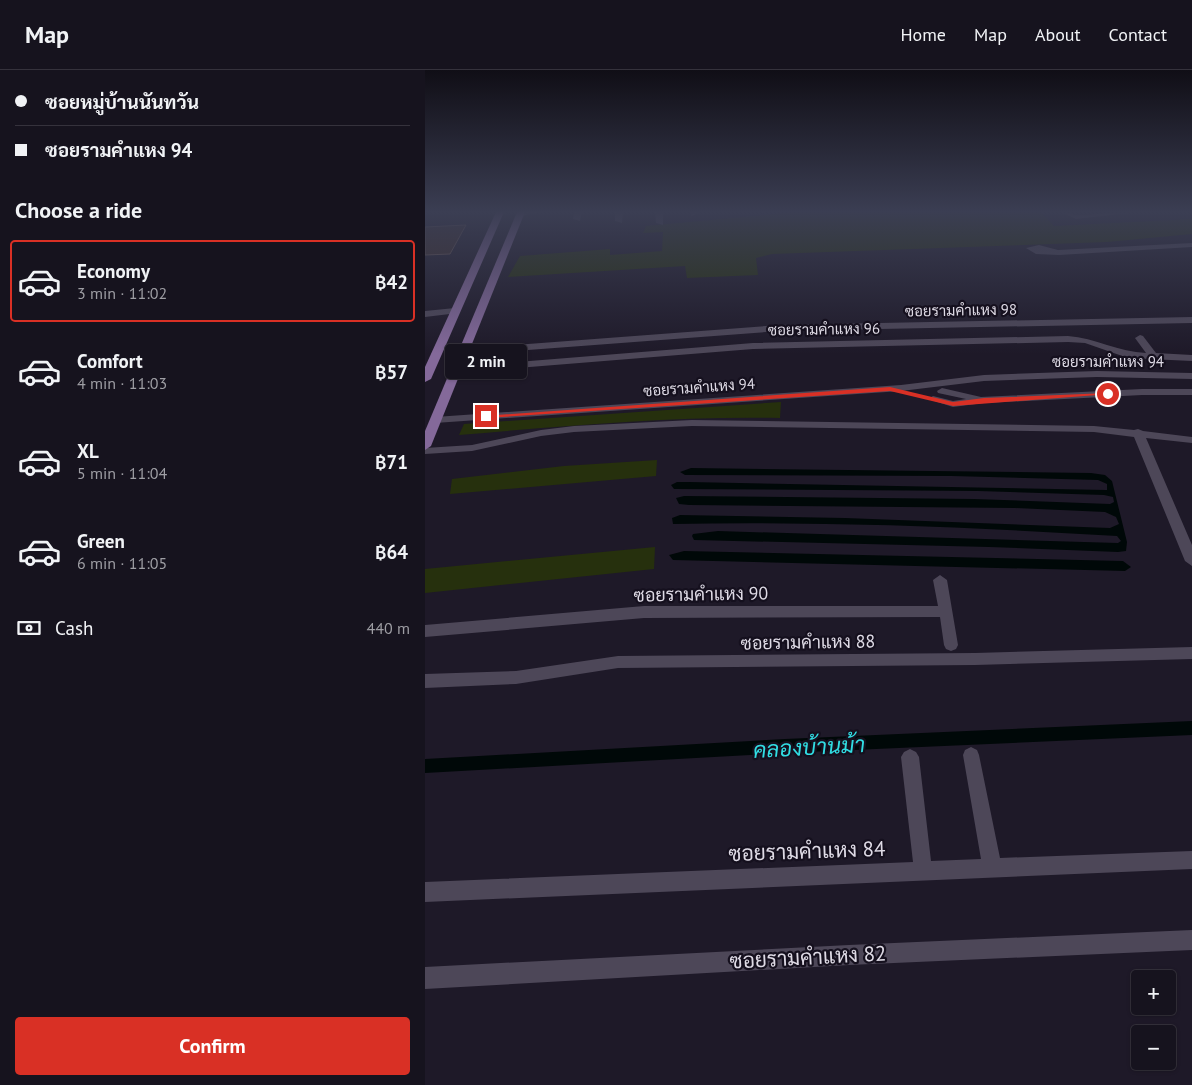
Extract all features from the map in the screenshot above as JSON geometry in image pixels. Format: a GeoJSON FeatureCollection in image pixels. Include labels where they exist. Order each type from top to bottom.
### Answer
{"type":"FeatureCollection","features":[{"type":"Feature","properties":{"kind":"main road"},"geometry":{"type":"LineString","coordinates":[[425,446],[435,420],[435,382],[429,361],[478,259]]}},
{"type":"Feature","properties":{"kind":"main road"},"geometry":{"type":"LineString","coordinates":[[435,382],[455,370],[501,259]]}},
{"type":"Feature","properties":{"kind":"street"},"geometry":{"type":"LineString","coordinates":[[425,314],[455,311]]}},
{"type":"Feature","properties":{"kind":"street","name":"ซอยรามคําแหง 98"},"geometry":{"type":"LineString","coordinates":[[462,352],[779,328],[1192,320]]}},
{"type":"Feature","properties":{"kind":"street"},"geometry":{"type":"LineString","coordinates":[[1140,338],[1154,357]]}},
{"type":"Feature","properties":{"kind":"street","name":"ซอยรามคําแหง 96"},"geometry":{"type":"LineString","coordinates":[[455,370],[789,344],[1081,340],[1117,353],[1154,357],[1192,358]]}},
{"type":"Feature","properties":{"kind":"street","name":"ซอยรามคําแหง 94"},"geometry":{"type":"LineString","coordinates":[[435,420],[908,388],[984,378],[1097,374],[1192,376]]}},
{"type":"Feature","properties":{"kind":"street","name":"ซอยรามคําแหง 94"},"geometry":{"type":"LineString","coordinates":[[964,382],[985,384],[1051,380],[1192,381]]}},
{"type":"Feature","properties":{"kind":"street"},"geometry":{"type":"LineString","coordinates":[[908,388],[934,394],[953,404],[984,400],[1142,392],[1192,392]]}},
{"type":"Feature","properties":{"kind":"street"},"geometry":{"type":"LineString","coordinates":[[890,389],[934,394]]}},
{"type":"Feature","properties":{"kind":"street"},"geometry":{"type":"LineString","coordinates":[[425,452],[455,450],[541,433],[574,429],[693,423],[1084,428],[1138,432],[1192,440]]}},
{"type":"Feature","properties":{"kind":"street"},"geometry":{"type":"LineString","coordinates":[[1138,432],[1192,561]]}},
{"type":"Feature","properties":{"kind":"street"},"geometry":{"type":"LineString","coordinates":[[940,580],[951,645]]}},
{"type":"Feature","properties":{"kind":"street","name":"ซอยรามคำแหง 90"},"geometry":{"type":"LineString","coordinates":[[425,631],[643,612],[946,611]]}},
{"type":"Feature","properties":{"kind":"street","name":"ซอยรามคำแหง 88"},"geometry":{"type":"LineString","coordinates":[[425,682],[533,676],[594,663],[618,662],[975,659],[1192,653]]}},
{"type":"Feature","properties":{"kind":"street"},"geometry":{"type":"LineString","coordinates":[[971,755],[992,867]]}},
{"type":"Feature","properties":{"kind":"street"},"geometry":{"type":"LineString","coordinates":[[910,757],[923,870]]}},
{"type":"Feature","properties":{"kind":"street","name":"ซอยรามคำแหง 84"},"geometry":{"type":"LineString","coordinates":[[425,892],[1192,860]]}},
{"type":"Feature","properties":{"kind":"street","name":"ซอยรามคำแหง 82"},"geometry":{"type":"LineString","coordinates":[[425,978],[849,955],[1192,940]]}},
{"type":"Feature","properties":{"kind":"green space"},"geometry":{"type":"Polygon","coordinates":[[[518,259],[756,259],[758,275],[687,278],[685,266],[508,277],[518,259]]]}},
{"type":"Feature","properties":{"kind":"green space"},"geometry":{"type":"Polygon","coordinates":[[[781,402],[780,418],[660,420],[459,435],[464,424],[781,402]]]}},
{"type":"Feature","properties":{"kind":"green space"},"geometry":{"type":"Polygon","coordinates":[[[657,460],[656,476],[450,494],[452,479],[564,466],[657,460]]]}},
{"type":"Feature","properties":{"kind":"green space"},"geometry":{"type":"Polygon","coordinates":[[[655,547],[654,569],[425,593],[425,569],[655,547]]]}},
{"type":"Feature","properties":{"kind":"shaded area"},"geometry":{"type":"Polygon","coordinates":[[[691,468],[1091,473],[1105,475],[1112,481],[1127,542],[1126,551],[694,540],[693,534],[718,531],[1118,543],[1121,541],[1117,536],[951,527],[784,523],[673,524],[672,518],[680,515],[845,518],[1110,528],[1119,524],[1116,517],[1105,512],[1015,508],[689,505],[679,504],[676,498],[684,496],[974,499],[1110,504],[1114,502],[1113,497],[1104,495],[978,491],[674,489],[671,485],[677,482],[689,482],[1107,490],[1107,484],[1098,480],[951,476],[685,475],[680,472],[691,468]]]}},
{"type":"Feature","properties":{"kind":"shaded area"},"geometry":{"type":"Polygon","coordinates":[[[684,551],[1123,561],[1131,567],[1125,571],[673,560],[669,555],[684,551]]]}},
{"type":"Feature","properties":{"kind":"waterway","name":"คลองบ้านม้า"},"geometry":{"type":"LineString","coordinates":[[425,766],[785,746],[1192,728]]}},
{"type":"Feature","properties":{"kind":"route"},"geometry":{"type":"LineString","coordinates":[[486,416],[890,389],[953,404],[984,400],[1057,398],[1108,394]]}}]}
